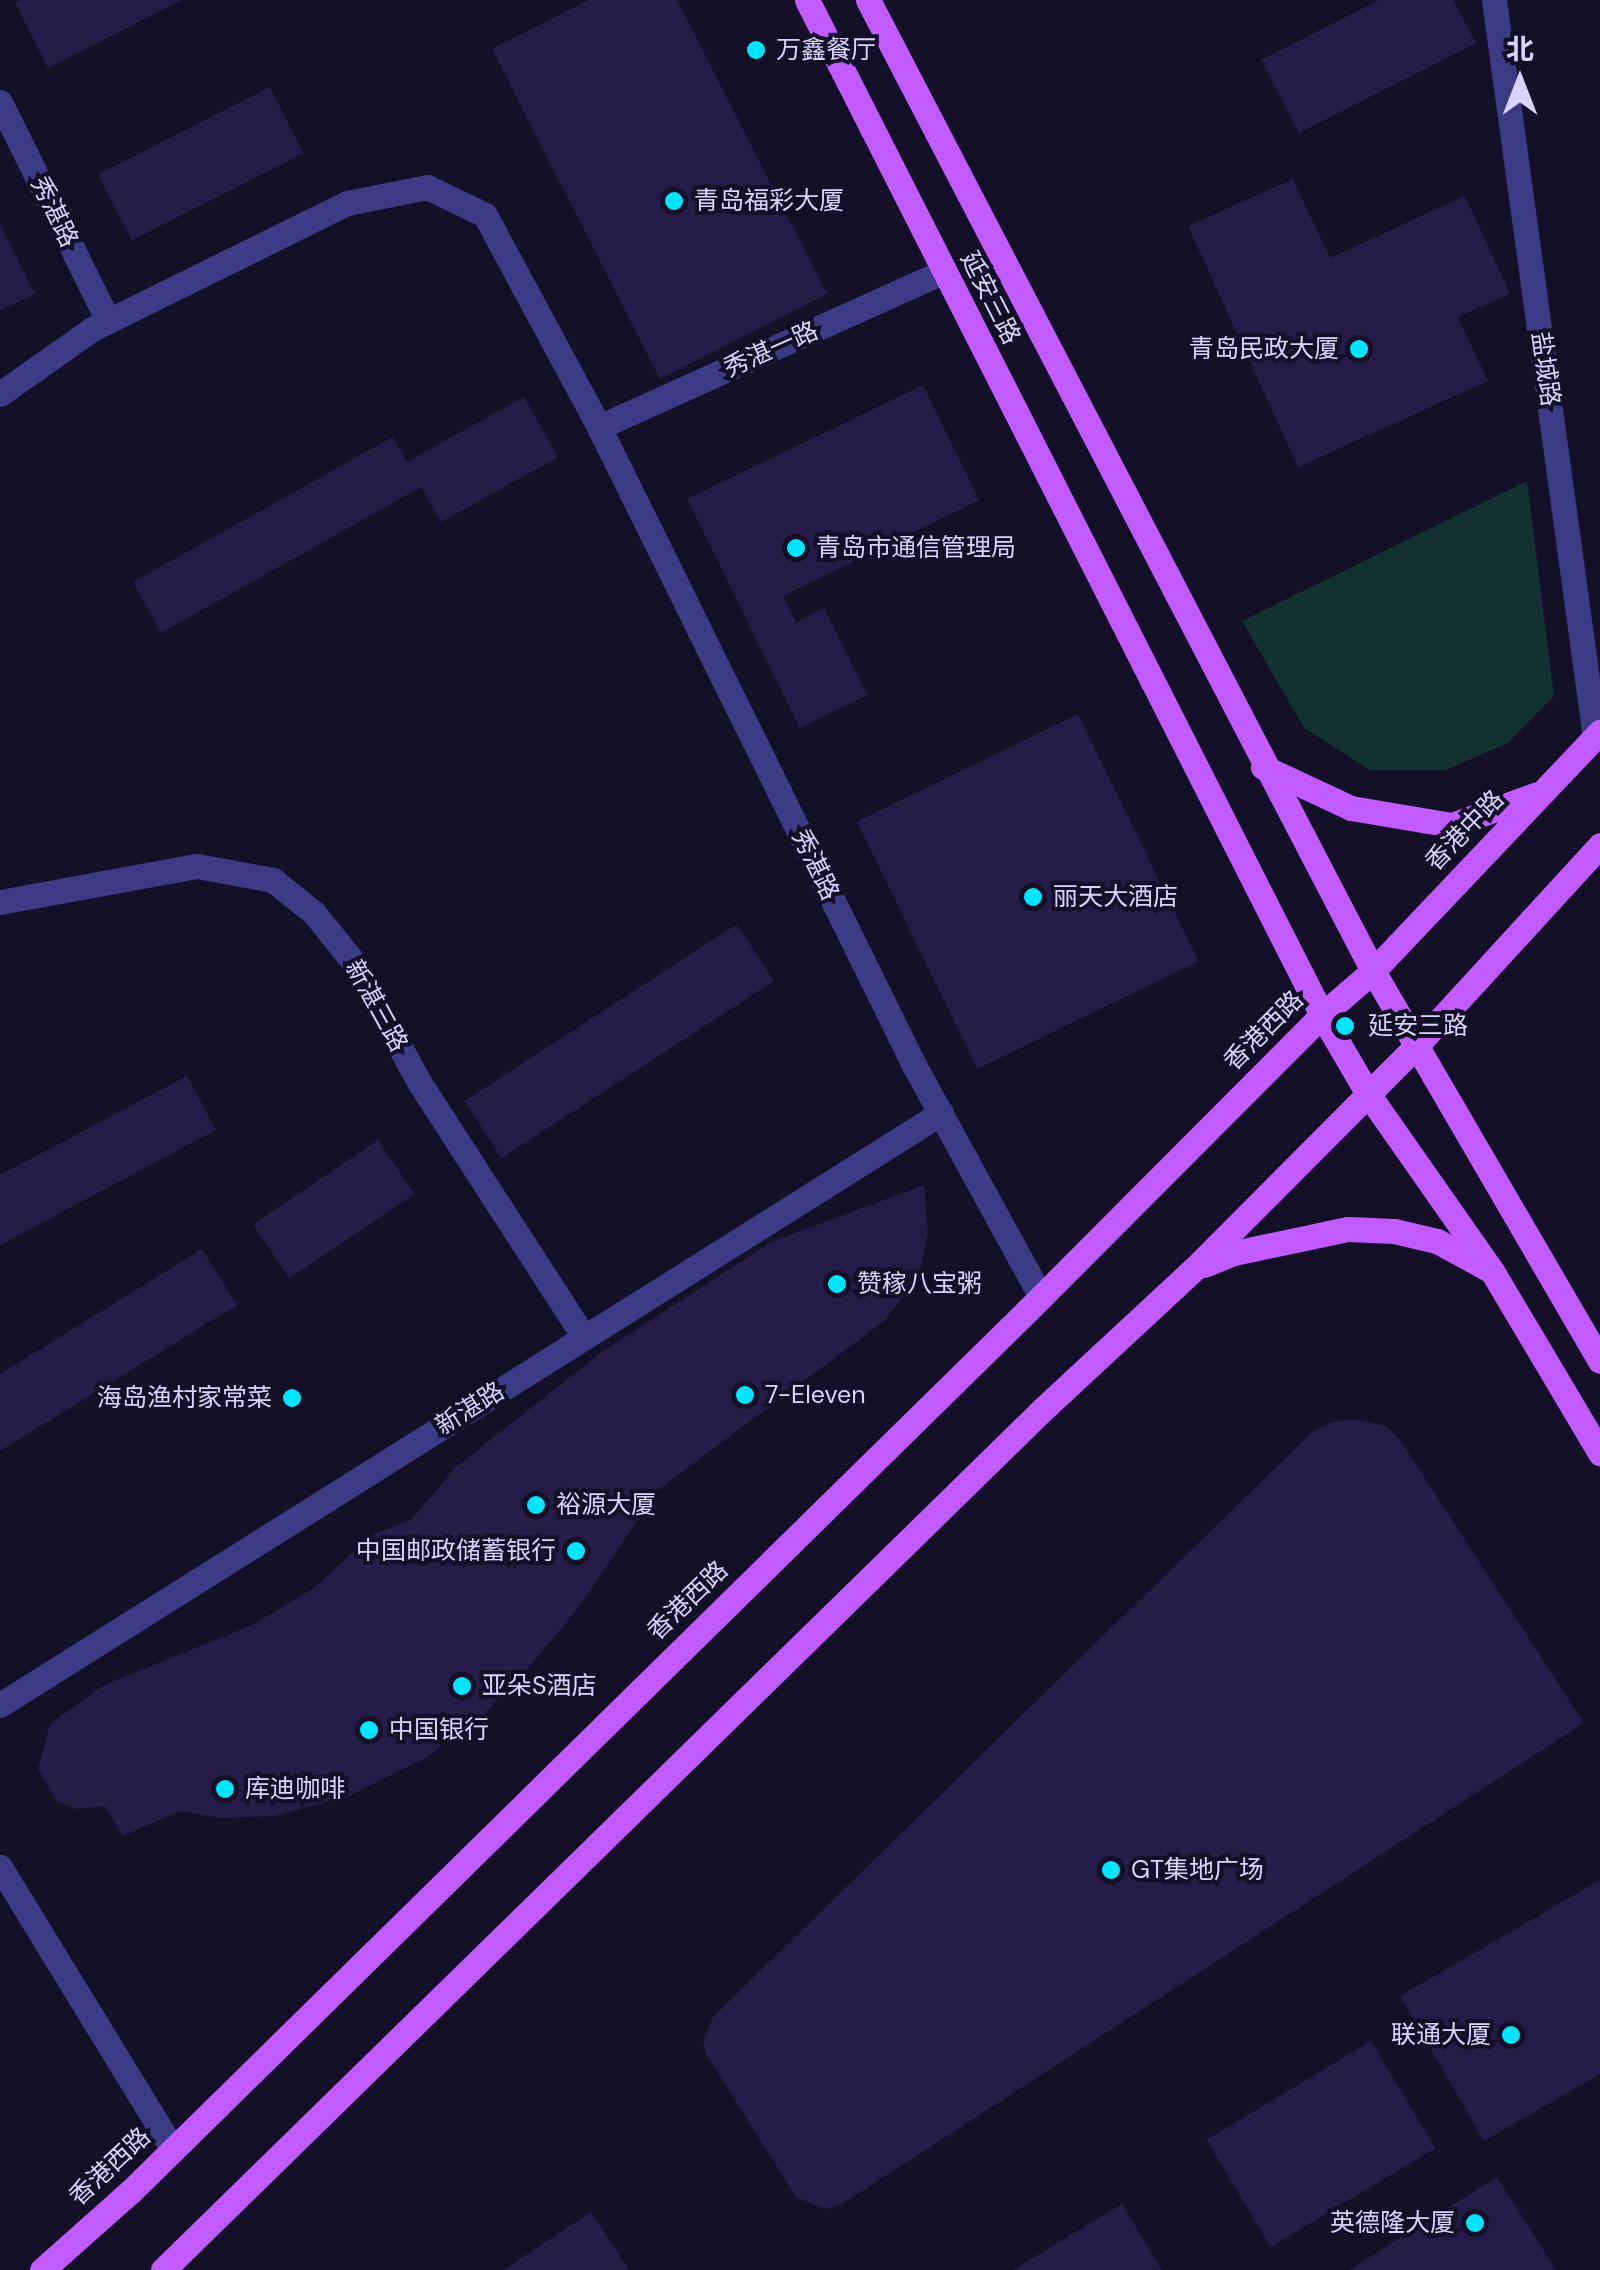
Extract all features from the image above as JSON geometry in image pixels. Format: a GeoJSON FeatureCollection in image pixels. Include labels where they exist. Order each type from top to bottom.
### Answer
{"type":"FeatureCollection","features":[{"type":"Feature","properties":{"kind":"main road","name":"延安三路"},"geometry":{"type":"LineString","coordinates":[[807,0],[1322,1015],[1368,1094],[1492,1271],[1600,1453]]}},
{"type":"Feature","properties":{"kind":"main road","name":"延安三路"},"geometry":{"type":"LineString","coordinates":[[868,0],[1372,971],[1600,1361]]}},
{"type":"Feature","properties":{"kind":"main road","name":"香港中路"},"geometry":{"type":"LineString","coordinates":[[1372,971],[1597,734]]}},
{"type":"Feature","properties":{"kind":"main road"},"geometry":{"type":"LineString","coordinates":[[1263,767],[1350,808],[1452,824],[1542,792]]}},
{"type":"Feature","properties":{"kind":"main road"},"geometry":{"type":"LineString","coordinates":[[166,2269],[1040,1411],[1194,1269],[1417,1045],[1600,845]]}},
{"type":"Feature","properties":{"kind":"main road","name":"香港西路"},"geometry":{"type":"LineString","coordinates":[[42,2270],[173,2149],[1041,1298],[1322,1015],[1372,971]]}},
{"type":"Feature","properties":{"kind":"main road"},"geometry":{"type":"LineString","coordinates":[[1194,1269],[1234,1254],[1348,1229],[1394,1232],[1437,1242],[1492,1271]]}},
{"type":"Feature","properties":{"kind":"street","name":"盐城路"},"geometry":{"type":"LineString","coordinates":[[1494,0],[1597,734]]}},
{"type":"Feature","properties":{"kind":"street","name":"秀湛路"},"geometry":{"type":"LineString","coordinates":[[0,102],[108,322]]}},
{"type":"Feature","properties":{"kind":"street","name":"秀湛路"},"geometry":{"type":"LineString","coordinates":[[0,394],[108,322],[347,203],[427,187],[484,214],[600,427],[940,1113],[1041,1298]]}},
{"type":"Feature","properties":{"kind":"street","name":"秀湛一路"},"geometry":{"type":"LineString","coordinates":[[600,427],[943,272]]}},
{"type":"Feature","properties":{"kind":"street","name":"新湛三路"},"geometry":{"type":"LineString","coordinates":[[2,896],[196,866],[273,880],[314,912],[355,964],[402,1054],[584,1337]]}},
{"type":"Feature","properties":{"kind":"street","name":"新湛路"},"geometry":{"type":"LineString","coordinates":[[0,1705],[940,1113]]}},
{"type":"Feature","properties":{"kind":"street"},"geometry":{"type":"LineString","coordinates":[[0,1867],[173,2149]]}},
{"type":"Feature","properties":{"kind":"green space"},"geometry":{"type":"Polygon","coordinates":[[[1527,481],[1554,696],[1508,743],[1446,770],[1370,770],[1304,728],[1242,621],[1527,481]]]}},
{"type":"Feature","properties":{"kind":"building"},"geometry":{"type":"Polygon","coordinates":[[[182,0],[48,68],[15,3],[182,0]]]}},
{"type":"Feature","properties":{"kind":"building","name":"青岛福彩大厦"},"geometry":{"type":"Polygon","coordinates":[[[589,0],[677,0],[827,294],[660,379],[492,49],[589,0]]]}},
{"type":"Feature","properties":{"kind":"building"},"geometry":{"type":"Polygon","coordinates":[[[1379,0],[1453,0],[1476,43],[1299,133],[1261,60],[1379,0]]]}},
{"type":"Feature","properties":{"kind":"building"},"geometry":{"type":"Polygon","coordinates":[[[270,87],[304,153],[132,241],[98,175],[270,87]]]}},
{"type":"Feature","properties":{"kind":"building","name":"青岛民政大厦"},"geometry":{"type":"Polygon","coordinates":[[[1293,179],[1330,258],[1465,196],[1510,294],[1458,317],[1488,381],[1298,467],[1188,226],[1293,179]]]}},
{"type":"Feature","properties":{"kind":"building"},"geometry":{"type":"Polygon","coordinates":[[[0,225],[35,294],[0,311],[0,225]]]}},
{"type":"Feature","properties":{"kind":"building","name":"青岛市通信管理局"},"geometry":{"type":"Polygon","coordinates":[[[923,385],[979,500],[783,596],[796,622],[824,608],[867,695],[800,728],[687,499],[923,385]]]}},
{"type":"Feature","properties":{"kind":"building"},"geometry":{"type":"Polygon","coordinates":[[[524,397],[558,457],[441,522],[421,487],[161,633],[133,582],[393,437],[407,462],[524,397]]]}},
{"type":"Feature","properties":{"kind":"building","name":"丽天大酒店"},"geometry":{"type":"Polygon","coordinates":[[[1078,714],[1199,961],[977,1069],[857,822],[1078,714]]]}},
{"type":"Feature","properties":{"kind":"building"},"geometry":{"type":"Polygon","coordinates":[[[737,924],[774,981],[501,1158],[464,1101],[737,924]]]}},
{"type":"Feature","properties":{"kind":"building"},"geometry":{"type":"Polygon","coordinates":[[[187,1076],[216,1130],[0,1245],[0,1175],[187,1076]]]}},
{"type":"Feature","properties":{"kind":"building"},"geometry":{"type":"Polygon","coordinates":[[[378,1140],[414,1194],[289,1278],[253,1224],[378,1140]]]}},
{"type":"Feature","properties":{"kind":"building","name":"裕源大厦"},"geometry":{"type":"Polygon","coordinates":[[[924,1185],[928,1232],[919,1277],[884,1321],[657,1491],[582,1603],[531,1665],[482,1716],[424,1759],[349,1796],[274,1816],[220,1818],[180,1811],[123,1836],[105,1806],[77,1809],[57,1802],[38,1769],[50,1724],[104,1685],[250,1626],[314,1588],[373,1534],[412,1519],[456,1467],[602,1352],[771,1242],[924,1185]]]}},
{"type":"Feature","properties":{"kind":"building"},"geometry":{"type":"Polygon","coordinates":[[[202,1249],[237,1305],[0,1451],[0,1374],[202,1249]]]}},
{"type":"Feature","properties":{"kind":"building","name":"GT集地广场"},"geometry":{"type":"Polygon","coordinates":[[[1355,1419],[1386,1426],[1400,1440],[1584,1723],[842,2204],[825,2209],[796,2197],[706,2054],[703,2041],[713,2017],[1310,1434],[1332,1422],[1355,1419]]]}},
{"type":"Feature","properties":{"kind":"building","name":"联通大厦"},"geometry":{"type":"Polygon","coordinates":[[[1600,1880],[1600,2074],[1484,2141],[1400,1996],[1600,1880]]]}},
{"type":"Feature","properties":{"kind":"building"},"geometry":{"type":"Polygon","coordinates":[[[1371,2041],[1435,2148],[1271,2247],[1206,2140],[1371,2041]]]}},
{"type":"Feature","properties":{"kind":"building","name":"英德隆大厦"},"geometry":{"type":"Polygon","coordinates":[[[1497,2177],[1556,2270],[1349,2270],[1497,2177]]]}},
{"type":"Feature","properties":{"kind":"building"},"geometry":{"type":"Polygon","coordinates":[[[1122,2204],[1162,2270],[1013,2270],[1122,2204]]]}},
{"type":"Feature","properties":{"kind":"building"},"geometry":{"type":"Polygon","coordinates":[[[591,2212],[629,2270],[503,2270],[591,2212]]]}},
{"type":"Feature","properties":{"kind":"place","name":"万鑫餐厅"},"geometry":{"type":"Point","coordinates":[756,50]}},
{"type":"Feature","properties":{"kind":"place","name":"青岛福彩大厦"},"geometry":{"type":"Point","coordinates":[674,201]}},
{"type":"Feature","properties":{"kind":"place","name":"青岛民政大厦"},"geometry":{"type":"Point","coordinates":[1359,349]}},
{"type":"Feature","properties":{"kind":"place","name":"青岛市通信管理局"},"geometry":{"type":"Point","coordinates":[796,548]}},
{"type":"Feature","properties":{"kind":"place","name":"丽天大酒店"},"geometry":{"type":"Point","coordinates":[1033,897]}},
{"type":"Feature","properties":{"kind":"place","name":"延安三路"},"geometry":{"type":"Point","coordinates":[1345,1026]}},
{"type":"Feature","properties":{"kind":"place","name":"赞稼八宝粥"},"geometry":{"type":"Point","coordinates":[837,1284]}},
{"type":"Feature","properties":{"kind":"place","name":"7-Eleven"},"geometry":{"type":"Point","coordinates":[745,1395]}},
{"type":"Feature","properties":{"kind":"place","name":"海岛渔村家常菜"},"geometry":{"type":"Point","coordinates":[292,1398]}},
{"type":"Feature","properties":{"kind":"place","name":"裕源大厦"},"geometry":{"type":"Point","coordinates":[536,1505]}},
{"type":"Feature","properties":{"kind":"place","name":"中国邮政储蓄银行"},"geometry":{"type":"Point","coordinates":[576,1551]}},
{"type":"Feature","properties":{"kind":"place","name":"亚朵S酒店"},"geometry":{"type":"Point","coordinates":[462,1686]}},
{"type":"Feature","properties":{"kind":"place","name":"中国银行"},"geometry":{"type":"Point","coordinates":[369,1730]}},
{"type":"Feature","properties":{"kind":"place","name":"库迪咖啡"},"geometry":{"type":"Point","coordinates":[225,1789]}},
{"type":"Feature","properties":{"kind":"place","name":"GT集地广场"},"geometry":{"type":"Point","coordinates":[1111,1870]}},
{"type":"Feature","properties":{"kind":"place","name":"联通大厦"},"geometry":{"type":"Point","coordinates":[1511,2035]}},
{"type":"Feature","properties":{"kind":"place","name":"英德隆大厦"},"geometry":{"type":"Point","coordinates":[1475,2223]}}]}
